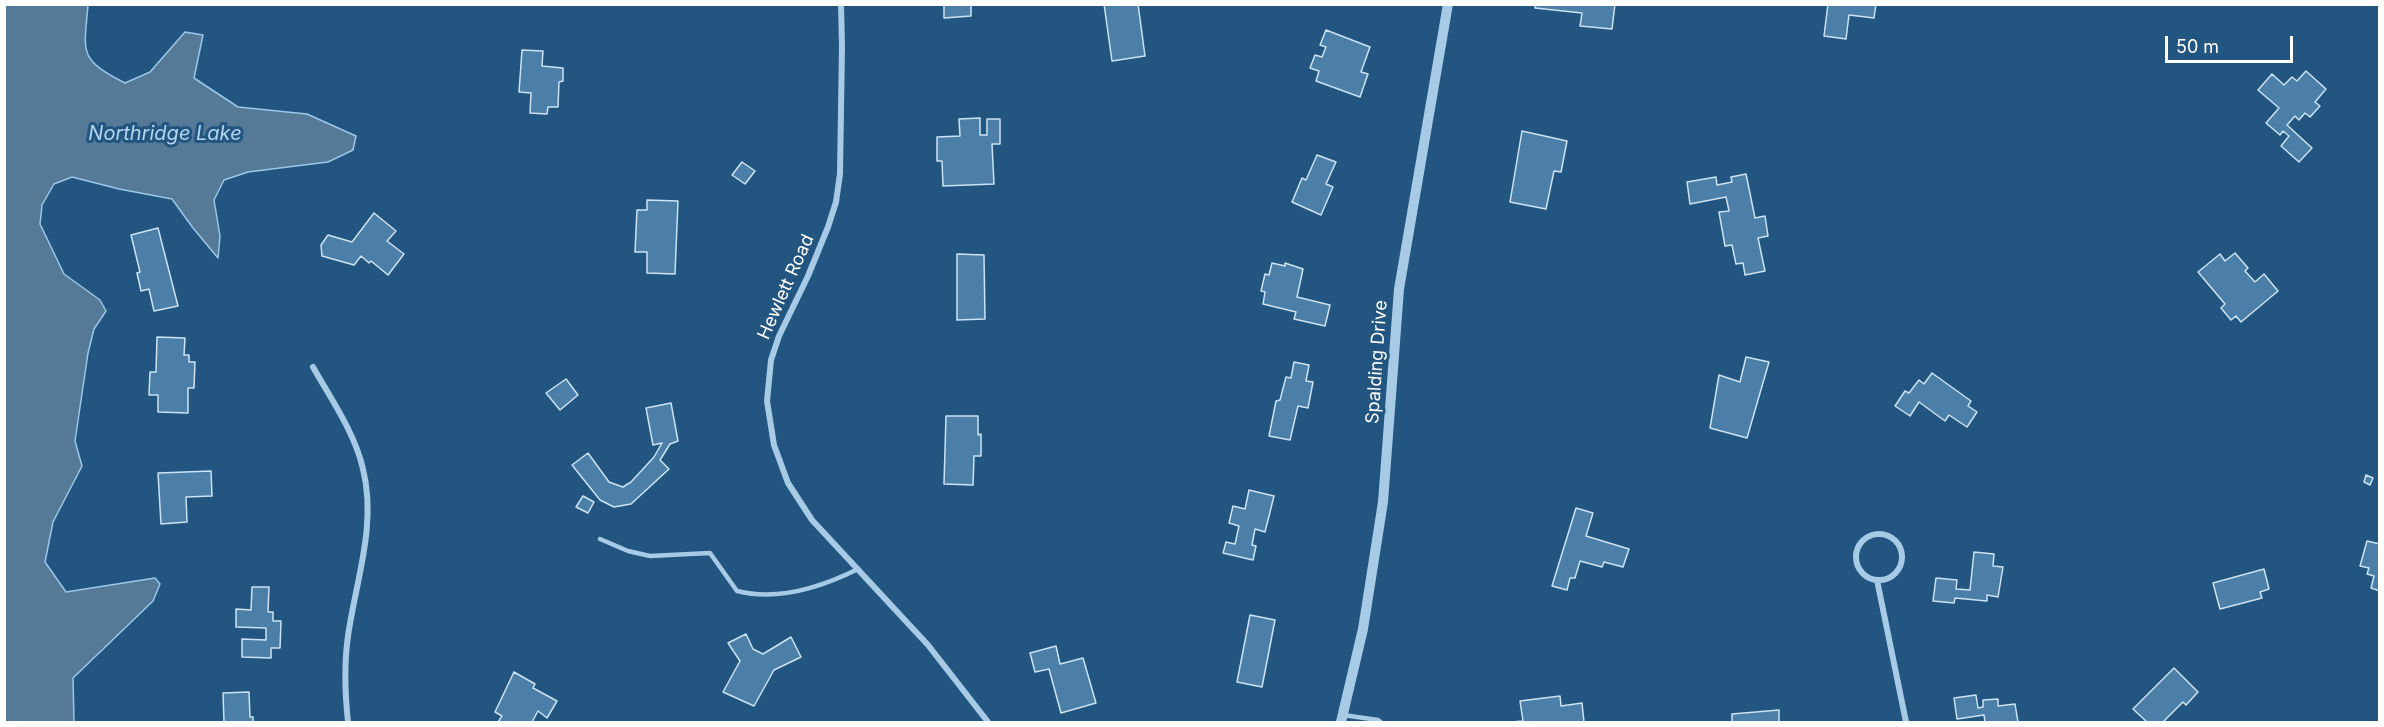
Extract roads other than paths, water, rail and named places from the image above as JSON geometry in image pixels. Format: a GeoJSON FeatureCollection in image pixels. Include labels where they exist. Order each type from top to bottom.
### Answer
{"type":"FeatureCollection","features":[{"type":"Feature","properties":{"kind":"street","name":"Hewlett Road"},"geometry":{"type":"LineString","coordinates":[[841,4],[843,46],[840,174],[836,202],[808,276],[779,336],[771,360],[767,401],[774,445],[788,483],[812,520],[928,645],[988,723]]}},
{"type":"Feature","properties":{"kind":"street","name":"Spalding Drive"},"geometry":{"type":"LineString","coordinates":[[1342,719],[1363,629],[1383,502],[1399,289],[1448,4]]}},
{"type":"Feature","properties":{"kind":"street"},"geometry":{"type":"LineString","coordinates":[[313,367],[355,442],[363,468],[368,498],[367,532],[348,637],[345,680],[348,723]]}},
{"type":"Feature","properties":{"kind":"street"},"geometry":{"type":"LineString","coordinates":[[1882,534],[1896,541],[1902,555],[1902,563],[1892,576],[1877,580],[1864,575],[1856,563],[1856,555],[1861,542],[1867,537],[1882,534]]}},
{"type":"Feature","properties":{"kind":"street"},"geometry":{"type":"LineString","coordinates":[[1877,580],[1906,723]]}},
{"type":"Feature","properties":{"kind":"lane"},"geometry":{"type":"LineString","coordinates":[[600,539],[628,551],[650,555],[710,553],[737,591],[754,595],[780,593],[830,583],[858,569]]}},
{"type":"Feature","properties":{"kind":"lane"},"geometry":{"type":"LineString","coordinates":[[1342,719],[1378,720],[1381,723]]}},
{"type":"Feature","properties":{"kind":"water","name":"Northridge Lake"},"geometry":{"type":"Polygon","coordinates":[[[4,5],[88,5],[85,34],[87,53],[99,67],[125,83],[150,72],[185,32],[203,35],[194,78],[238,107],[307,114],[356,136],[353,150],[328,162],[248,172],[224,180],[214,200],[220,236],[218,258],[172,199],[72,177],[54,184],[42,205],[40,224],[64,274],[100,300],[106,311],[94,329],[88,353],[75,441],[82,466],[53,522],[45,562],[66,592],[155,578],[160,584],[153,601],[73,678],[74,722],[5,722],[4,5]]]}}]}
